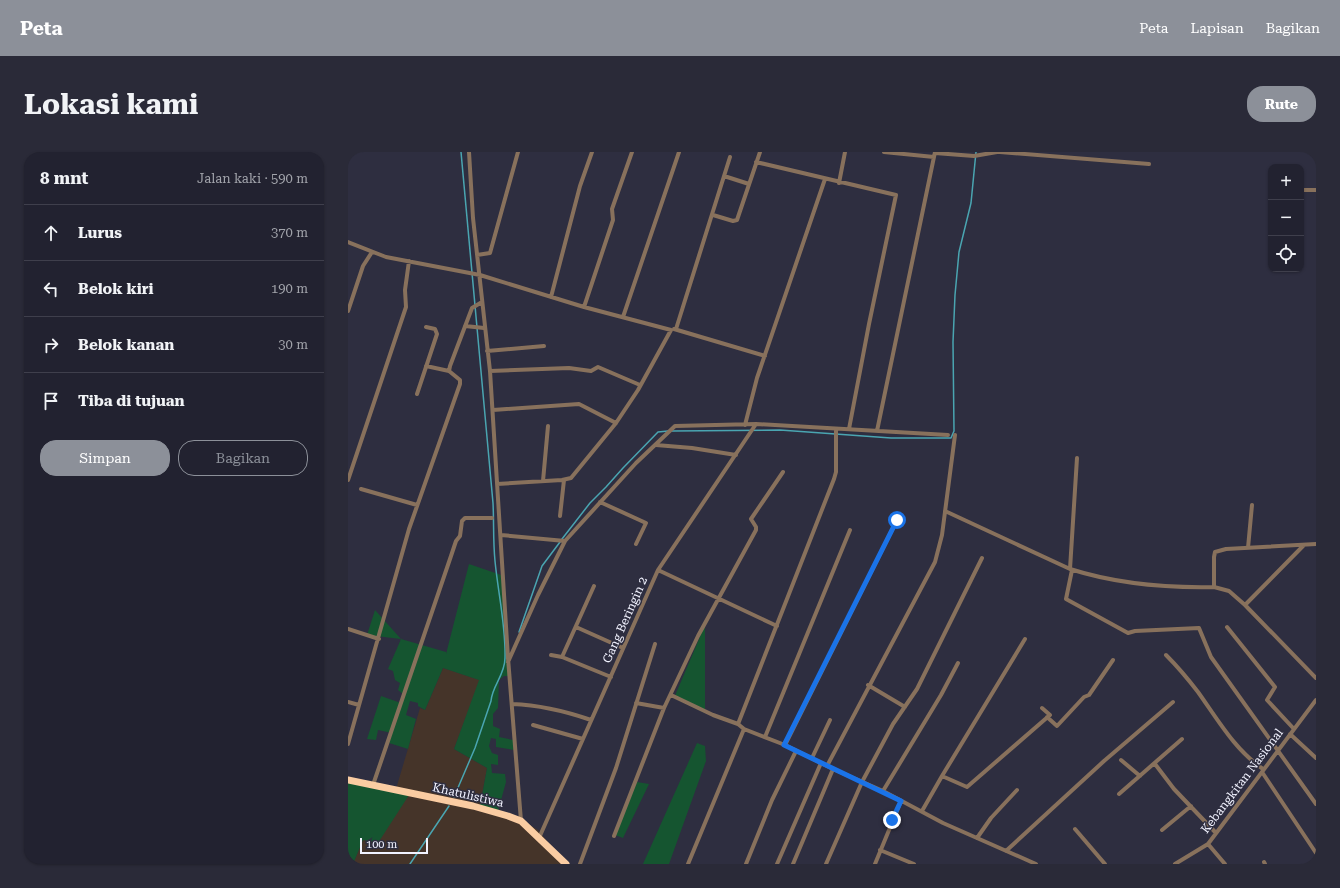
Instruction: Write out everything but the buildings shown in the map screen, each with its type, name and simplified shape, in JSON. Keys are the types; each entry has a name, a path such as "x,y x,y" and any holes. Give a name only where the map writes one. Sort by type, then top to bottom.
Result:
{"highway":[{"name":"Khatulistiwa","path":"348,780 494,812 521,821 566,864"}],"street":[{"path":"469,152 477,255 490,371 507,649 521,821"},
{"path":"477,255 490,253 518,152"},
{"path":"551,297 580,186 592,152"},
{"path":"584,307 613,220 612,209 632,152"},
{"path":"623,317 679,152"},
{"path":"713,215 733,221 737,220 760,152"},
{"path":"839,183 844,152"},
{"path":"884,152 976,156 998,152 1149,164"},
{"path":"877,431 935,154"},
{"path":"497,484 564,480 571,478 616,423 674,330 713,215 730,157"},
{"path":"756,162 839,183 896,195 868,324 849,429"},
{"path":"724,176 750,184"},
{"path":"745,425 765,356 825,179"},
{"path":"1304,190 1316,190"},
{"path":"348,242 372,252 480,275 584,307 674,330 765,356"},
{"path":"348,311 363,266 372,252"},
{"path":"348,480 406,306 405,290 409,261"},
{"path":"449,371 465,326 474,307 482,302"},
{"path":"465,326 484,328"},
{"path":"416,394 437,333 435,329 426,327"},
{"path":"487,351 544,346"},
{"path":"348,744 409,529 460,384 460,380 449,371 426,366"},
{"path":"490,371 568,368 591,370 598,367 640,385"},
{"path":"493,410 579,404 616,423"},
{"path":"508,660 564,541 636,463 667,435 673,426 745,425 948,435"},
{"path":"543,481 548,426"},
{"name":"Gang Beringin 2","path":"540,838 658,570 755,426"},
{"path":"738,724 834,479 836,472 836,430"},
{"path":"827,766 868,685 932,569 942,535 955,435"},
{"path":"656,445 692,448 736,455"},
{"path":"1076,458 1071,569 1066,599 1128,633 1135,631 1199,628 1211,657 1316,804"},
{"path":"614,836 664,708 718,599 756,530 756,527 751,520 783,472"},
{"path":"560,516 564,480"},
{"path":"361,489 417,505"},
{"path":"600,502 646,523 636,544"},
{"path":"1248,548 1252,505"},
{"path":"945,511 1071,569 1113,581 1136,584 1214,587 1229,591 1245,605 1316,678"},
{"path":"373,786 450,556 456,541 460,536 462,521 465,518 492,518"},
{"path":"784,745 897,520"},
{"path":"765,737 850,530"},
{"path":"501,535 564,541"},
{"path":"1214,587 1215,552 1226,549 1316,544"},
{"path":"1245,605 1304,545"},
{"path":"826,864 862,782 917,689 982,558"},
{"path":"658,570 777,626"},
{"path":"562,657 594,586"},
{"path":"576,627 623,648"},
{"path":"1227,627 1276,687 1267,700 1294,729"},
{"path":"348,629 379,639"},
{"path":"922,812 942,776 1025,639"},
{"path":"580,864 616,768 655,644"},
{"path":"551,655 562,657 611,677"},
{"path":"1166,655 1198,692 1236,746 1263,770 1316,853"},
{"path":"1046,717 1057,726 1084,697 1089,695 1113,660"},
{"path":"883,791 941,695 958,663"},
{"path":"868,685 905,707"},
{"path":"671,694 713,715 738,724 744,729 784,745 883,791 922,812 1036,864"},
{"name":"Kebangkitan Nasional","path":"1175,864 1208,844 1316,700"},
{"path":"348,702 360,704"},
{"path":"1006,851 1104,761 1173,702"},
{"path":"636,703 664,708"},
{"path":"512,704 527,704 559,710 591,720"},
{"path":"942,776 967,787 1050,715 1042,708"},
{"path":"812,758 830,720"},
{"path":"533,725 583,739"},
{"path":"688,864 744,729"},
{"path":"1290,734 1316,758"},
{"path":"1119,794 1182,739"},
{"path":"746,864 772,800 796,751"},
{"path":"1121,760 1140,776"},
{"path":"777,864 821,763"},
{"path":"1155,764 1174,789 1216,833"},
{"path":"792,864 833,769"},
{"path":"977,838 991,818 1017,790"},
{"path":"874,864 901,801"},
{"path":"1162,830 1191,806"},
{"path":"1075,829 1084,844 1105,864"},
{"path":"1208,844 1225,864"},
{"path":"880,850 914,864"}],"shaded area":[{"path":"443,668 480,680 454,749 487,768 480,806 515,816 538,830 566,864 353,864 363,840 396,789 420,708 425,710"}],"green space":[{"path":"469,564 504,576 509,676 504,676 499,680 498,708 493,714 493,726 500,729 499,737 513,740 514,750 496,747 496,739 491,738 489,746 492,753 498,755 498,765 491,764 492,773 505,774 506,782 498,811 480,806 487,768 454,749 479,680 443,668 425,710 418,706 418,703 410,701 406,715 416,719 408,749 389,743 392,733 378,730 376,740 367,739 381,696 401,703 405,696 398,690 400,683 395,680 393,671 388,669 401,639 446,652 446,654"},
{"path":"375,610 401,639 367,635"},
{"path":"705,625 705,713 674,698"},
{"path":"697,743 705,746 706,761 669,864 643,864"},
{"path":"348,780 411,792 378,843 363,840 353,864 348,864"},
{"path":"637,782 649,784 623,838 615,835"}],"waterway":[{"path":"454,797 475,748 494,690 503,670 505,658 503,622 495,561 493,503 461,152"},
{"path":"672,431 780,430 891,438 951,438 954,431 953,342 955,295 959,252 971,203 976,152"},
{"path":"562,539 590,503 658,432 668,431"},
{"path":"519,632 542,566 560,542"},
{"path":"410,864 449,806"}],"route":[{"path":"892,820 901,801 883,791 860,782 784,745 897,520"}]}
